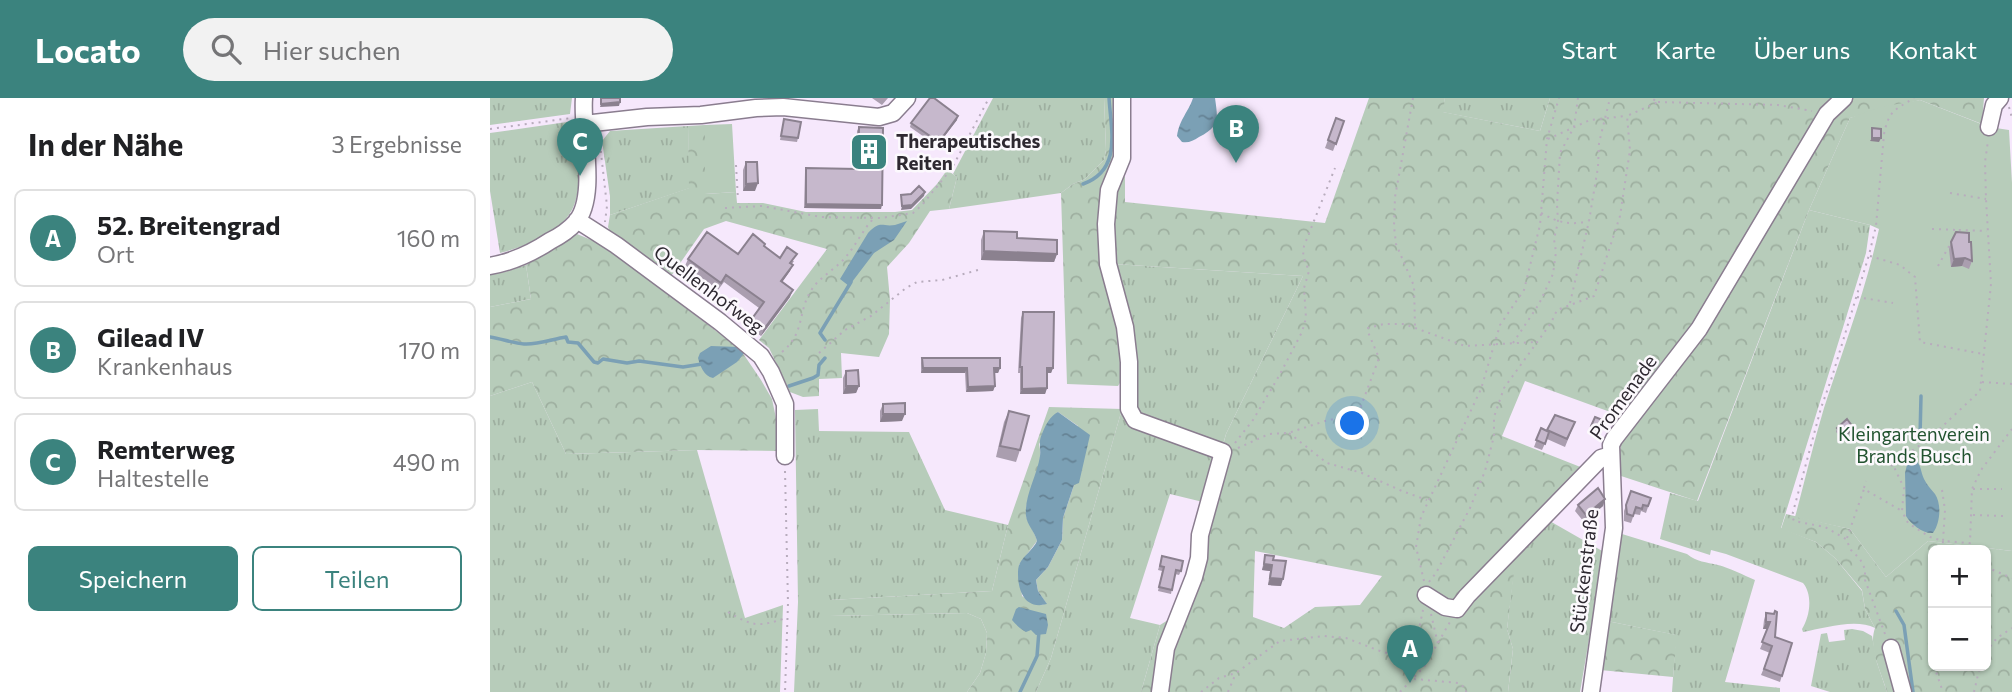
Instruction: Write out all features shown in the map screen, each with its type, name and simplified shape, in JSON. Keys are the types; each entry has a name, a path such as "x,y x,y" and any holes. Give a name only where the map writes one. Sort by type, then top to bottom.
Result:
{"street":[{"path":"490,266 514,260 542,247 578,220 585,204 590,123 584,98"},
{"path":"590,123 783,107 879,117 893,113 907,98"},
{"path":"1122,98 1122,158 1109,190 1106,224 1108,264 1125,327 1129,362 1129,409 1135,420 1223,452 1200,535 1199,558 1194,577 1166,648 1160,692"},
{"name":"Promenade","path":"1457,609 1601,458 1611,455 1614,439 1699,329 1827,114 1844,98"},
{"path":"1989,127 1994,105 2000,98"},
{"name":"Quellenhofweg","path":"578,220 720,321 761,356 785,404 785,456"},
{"name":"Stückenstraße","path":"1591,692 1615,528 1611,455"},
{"path":"1426,590 1445,607 1457,609"},
{"path":"1891,648 1903,692"}],"path":[{"path":"724,208 762,206 821,217 874,218 913,213 953,168 989,98"},
{"path":"1413,98 1395,197 1394,226 1396,244 1414,286 1415,328"},
{"path":"1438,644 1416,547 1421,517 1481,389 1500,325 1524,290 1541,213 1547,139 1559,98"},
{"path":"1513,343 1539,304 1553,274 1560,153 1574,127 1578,98"},
{"path":"1570,305 1589,221 1599,143 1610,98"},
{"path":"1651,98 1658,102"},
{"path":"1846,538 1825,527 1794,521 1792,516 1821,408 1869,255 1876,226 1884,134 1888,119 1893,111 1914,98"},
{"path":"1547,139 1590,120 1627,116 1658,102 1778,105 1827,114"},
{"path":"1407,659 1419,629 1426,590 1475,496 1485,471 1494,436 1494,417 1504,388 1551,323 1557,310 1594,296 1620,216 1630,150 1627,116"},
{"path":"490,129 572,117 590,123 600,142 607,206 605,226 600,235"},
{"path":"1894,467 1930,438 1980,391 1991,284 1985,162 1989,127"},
{"path":"736,165 738,200"},
{"path":"1223,452 1235,443 1253,420 1302,332 1306,318 1304,288 1309,271 1303,256 1304,246 1335,168"},
{"path":"1950,193 1986,200"},
{"path":"1541,213 1558,222 1574,225 1589,221"},
{"path":"782,352 792,344 812,289 842,262 874,218"},
{"path":"1932,229 1988,231"},
{"path":"1938,266 1958,230"},
{"path":"1869,255 1900,265 1915,277 1920,342 1984,354"},
{"path":"819,353 845,330 871,316 917,282 942,280 978,270"},
{"path":"1857,297 1893,303"},
{"path":"1223,452 1269,434 1288,433 1358,414 1379,358 1368,328 1384,324 1404,324 1465,346 1535,342"},
{"path":"1981,382 2012,384"},
{"path":"1872,456 1894,467 1904,488 1902,511 1908,523 1943,542 1970,543 1972,489 1980,470 2012,429"},
{"path":"1288,433 1327,463 1363,473 1429,500"},
{"path":"785,456 785,692"},
{"path":"1867,481 1846,538 1851,551 1860,559 1865,569 1865,579 1891,648"},
{"path":"1864,489 1902,511"},
{"path":"1972,489 2002,489"},
{"path":"1942,490 1945,510 1943,545"},
{"path":"1970,515 2003,516"},
{"path":"1991,569 2012,578"},
{"path":"1400,692 1423,667 1457,609"},
{"path":"728,612 743,621 762,625 787,617"},
{"path":"1991,646 2012,628"},
{"path":"1201,692 1219,678 1236,673 1280,640 1324,636 1346,638 1423,667"},
{"path":"1936,671 1942,692"},
{"path":"1974,692 1979,671"},
{"path":"1228,692 1236,673"},
{"path":"1413,679 1459,682 1466,692"},
{"path":"1408,685 1411,692"}],"green space":[{"path":"490,98 572,98 570,114 490,125"},
{"path":"993,98 1104,98 1104,160 1085,179 1061,193 949,209 957,177 953,174"},
{"path":"1104,98 1118,98 1121,149 1107,183 1114,302 1125,375 1118,386 1067,384 1061,193 1085,179 1104,160"},
{"path":"1369,98 1445,98 1443,112 1540,131 1550,98 1984,98 1982,124 1920,100 1850,118 1809,210 1697,501 1618,475 1624,417 1525,381 1502,436 1583,468 1518,541 1507,629 1513,649 1508,692 1141,692 1160,625 1168,620 1186,586 1226,434 1303,276 1114,264 1112,200 1117,184 1125,176 1125,202 1325,223","holes":["1255,551 1382,576 1360,605 1315,607 1284,628 1253,617"]},
{"path":"1445,98 1550,98 1540,131 1442,112"},
{"name":"Kleingartenverein Brands Busch","path":"1920,100 1989,127 2009,130 2012,183 2012,551 1991,548 1991,545 1928,541 1886,577 1850,529 1795,517 1820,422 1861,297 1879,229 1809,210 1850,118 1880,107"},
{"path":"567,122 577,129 579,155 578,191 572,210 565,220 546,235 500,253 490,191 490,133"},
{"path":"732,124 736,192 705,194 705,125"},
{"path":"705,125 705,194 736,192 737,203 763,203 806,212 912,210 947,170 957,177 949,209 930,211 909,243 887,267 889,334 879,357 841,353 842,378 819,379 819,396 803,397 790,392 769,348 759,340 827,249 726,221 704,229 669,279 610,232 610,215 689,188 688,126"},
{"path":"688,126 690,188 610,215 602,141 610,131"},
{"path":"1809,210 1870,225 1866,253 1781,528 1816,542 1835,558 1862,591 1865,609 1875,628 1849,624 1803,632 1809,606 1808,593 1803,583 1726,554 1711,550 1710,555 1660,539 1670,493 1698,501"},
{"path":"577,234 601,244 740,349 772,399 777,423 778,451 697,450 566,454 532,382 490,396 490,307 531,299 526,265"},
{"path":"1114,264 1303,276 1226,434 1222,448 1137,418"},
{"path":"526,265 531,299 490,307 490,274"},
{"path":"532,382 566,454 697,450 745,618 783,605 780,692 490,692 490,396"},
{"path":"1049,407 1122,409 1051,658 1036,692 967,692 980,673 986,653 987,633 981,619 967,613 830,616 830,600 992,591 1008,525","holes":["1058,412 1078,426 1074,485 1063,518 1062,540 1048,567 1036,580 1038,591 1046,603 1042,605 1022,596 1019,565 1037,541 1027,519 1027,502 1040,461 1039,444"]},
{"path":"818,409 819,431 909,432 945,510 1008,525 992,591 830,600 830,616 967,613 981,619 987,633 986,653 980,673 967,692 794,692 798,602 795,410"},
{"path":"1122,409 1220,457 1207,503 1170,494 1130,618 1160,625 1141,692 1036,692 1051,658"},
{"path":"1786,514 1850,529 1886,577 1928,541 1962,545 1928,545 1928,671 1991,671 1991,548 2012,551 2012,692 1887,692 1874,652 1875,628 1865,609 1862,590 1835,558 1816,542 1781,529"},
{"path":"1548,520 1604,552 1580,692 1508,692 1513,649 1507,629 1516,550"},
{"path":"1622,534 1723,566 1755,580 1725,682 1780,688 1780,692 1672,692 1676,635 1607,621"},
{"path":"1607,621 1677,635 1673,677 1600,670"},
{"path":"1852,629 1872,636 1877,663 1887,692 1830,692 1811,686 1821,634 1827,633 1829,642 1845,640 1844,630"}],"water":[{"path":"1193,98 1215,98 1216,122 1206,133 1191,141 1182,142 1177,136 1178,130"},
{"path":"907,221 894,240 874,253 849,286 840,279 872,229 879,225 895,225"},
{"path":"711,346 739,347 745,352 737,362 713,378 705,373 698,358 700,353"},
{"path":"1058,412 1090,435 1079,483 1074,485 1063,518 1062,540 1048,567 1036,580 1038,591 1047,604 1039,605 1028,602 1021,593 1018,570 1019,564 1037,541 1027,519 1027,501 1040,456 1041,437 1048,421"},
{"path":"1914,459 1939,503 1939,519 1933,533 1918,528 1906,516 1905,473 1907,465"},
{"path":"1019,607 1046,614 1046,634 1036,635 1031,630 1026,632 1015,624 1012,620"}],"building":[{"path":"601,98 620,98 620,102 601,104"},
{"path":"930,98 934,98 958,116 939,142 911,123"},
{"path":"1336,118 1344,121 1336,144 1328,140"},
{"path":"784,119 801,122 798,138 781,136"},
{"name":"Therapeutisches Reiten","path":"859,127 883,128 882,205 806,204 806,168 858,169"},
{"path":"1872,128 1881,129 1881,138 1872,138"},
{"path":"746,162 757,162 758,183 746,184"},
{"path":"919,186 925,192 912,205 902,206 901,195 911,194"},
{"path":"984,231 1017,232 1017,238 1057,240 1057,254 984,251"},
{"path":"707,232 738,254 753,234 780,258 787,247 797,254 790,263 793,265 781,281 793,290 764,329 751,320 764,302 726,275 721,283 688,259"},
{"path":"1956,232 1969,233 1972,261 1965,258 1954,259 1951,242"},
{"path":"1023,312 1054,312 1053,368 1047,368 1047,388 1022,389 1020,367"},
{"path":"922,358 1000,358 1000,368 994,368 995,386 968,387 967,368 923,368"},
{"path":"858,370 859,386 846,386 846,371"},
{"path":"905,403 905,414 883,414 883,404"},
{"path":"1009,411 1029,416 1020,450 1000,446"},
{"path":"1555,415 1575,422 1567,439 1547,430"},
{"path":"1595,417 1605,421 1601,430 1591,426"},
{"path":"1847,419 1853,427 1844,435 1837,428"},
{"path":"1541,428 1549,432 1545,444 1536,440"},
{"path":"1598,488 1605,499 1586,515 1578,505"},
{"path":"1631,491 1651,498 1648,506 1643,505 1642,509 1636,507 1633,516 1627,514 1626,505"},
{"path":"1265,555 1274,556 1273,560 1286,561 1283,579 1270,578 1272,565 1264,564"},
{"path":"1162,556 1183,561 1181,571 1176,570 1172,590 1159,587 1164,567 1160,566"},
{"path":"1775,611 1775,637 1792,643 1782,676 1764,669 1772,646 1762,642 1770,622 1766,622 1766,613 1774,614"}],"waterway":[{"path":"1083,184 1095,178 1109,159 1112,136 1109,98"},
{"path":"825,340 820,333 851,282"},
{"path":"490,337 529,344 566,337 568,342 578,343 594,362 598,363 603,359 683,367 702,364"},
{"path":"789,386 818,375 819,365 825,358"},
{"path":"1920,437 1921,396"},
{"path":"1896,611 1904,625 1913,692"},
{"path":"1020,692 1037,656 1039,631"}],"place":[{"name":"Therapeutisches Reiten","path":"869,152"},
{"name":"Gilead IV","path":"1236,163"},
{"name":"Remterweg","path":"580,176"},
{"name":"52. Breitengrad","path":"1410,683"}]}
